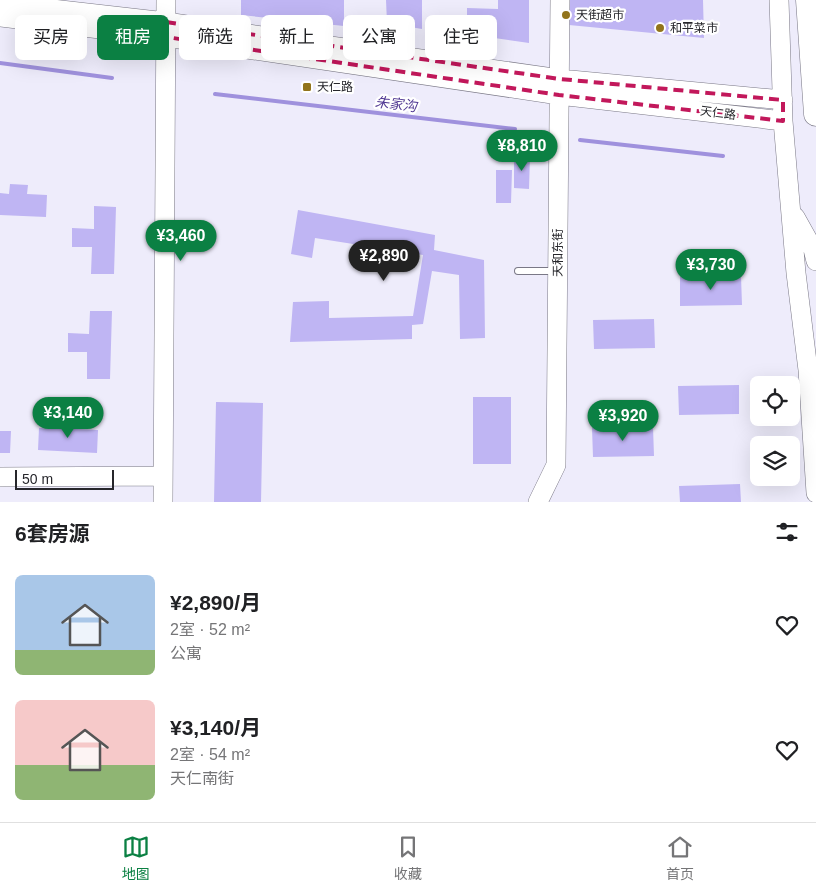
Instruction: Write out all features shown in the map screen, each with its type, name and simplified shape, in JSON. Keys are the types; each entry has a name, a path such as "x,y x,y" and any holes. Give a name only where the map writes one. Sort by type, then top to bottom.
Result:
{"highway":[{"path":"808,0 816,114"}],"street":[{"path":"166,0 166,15"},
{"name":"天和东街","path":"538,502 556,465 560,0"},
{"path":"779,0 783,121 796,273 808,370 816,493"},
{"name":"天仁路","path":"0,3 97,19"},
{"name":"天仁路","path":"0,17 97,25"},
{"name":"天仁路","path":"169,30 783,121"},
{"path":"163,502 166,60"},
{"name":"天仁路","path":"560,87 783,100"},
{"path":"791,209 813,249 816,261"},
{"path":"0,477 162,476"}],"lane":[{"path":"518,271 558,271"}],"highlighted area":[{"path":"166,22 560,79 783,100 783,121 559,95 166,37"}],"building":[{"path":"241,0 344,0 343,26 333,25 333,15 261,15 261,17 241,15"},
{"path":"386,0 422,0 422,29 415,28 415,15 387,15"},
{"path":"498,0 529,0 529,43 497,38 497,15 467,15 467,8 498,9"},
{"path":"569,0 703,0 704,38 569,25"},
{"path":"514,155 530,156 529,189 514,188"},
{"path":"496,170 512,170 511,203 496,203"},
{"path":"10,184 28,185 27,194 47,195 46,217 0,215 0,193 9,194"},
{"path":"94,206 116,207 114,274 91,274 92,247 72,247 72,228 94,229"},
{"path":"298,210 435,235 434,250 484,260 485,338 460,339 459,275 432,271 423,324 412,325 412,339 290,342 293,302 329,301 329,318 413,316 423,255 315,238 312,258 291,254"},
{"path":"741,276 742,305 680,306 680,277"},
{"path":"90,311 112,311 110,379 87,379 87,352 68,352 68,333 89,334"},
{"path":"654,319 655,348 594,349 593,320"},
{"path":"739,385 739,414 679,415 678,386"},
{"path":"473,397 511,397 511,464 473,464"},
{"path":"216,402 263,403 261,502 214,502"},
{"path":"60,420 78,420 77,429 98,430 97,453 38,450 39,428 60,429"},
{"path":"653,427 654,456 593,457 592,428"},
{"path":"0,431 11,431 10,453 0,453"},
{"path":"740,484 741,502 680,502 679,486"}],"waterway":[{"name":"朱家沟","path":"0,63 112,78"},
{"name":"朱家沟","path":"215,94 515,129"},
{"name":"朱家沟","path":"580,140 723,156"}],"place":[{"name":"天街超市","path":"566,15"},
{"name":"和平菜市","path":"660,28"},
{"name":"天仁路","path":"307,87"}]}
